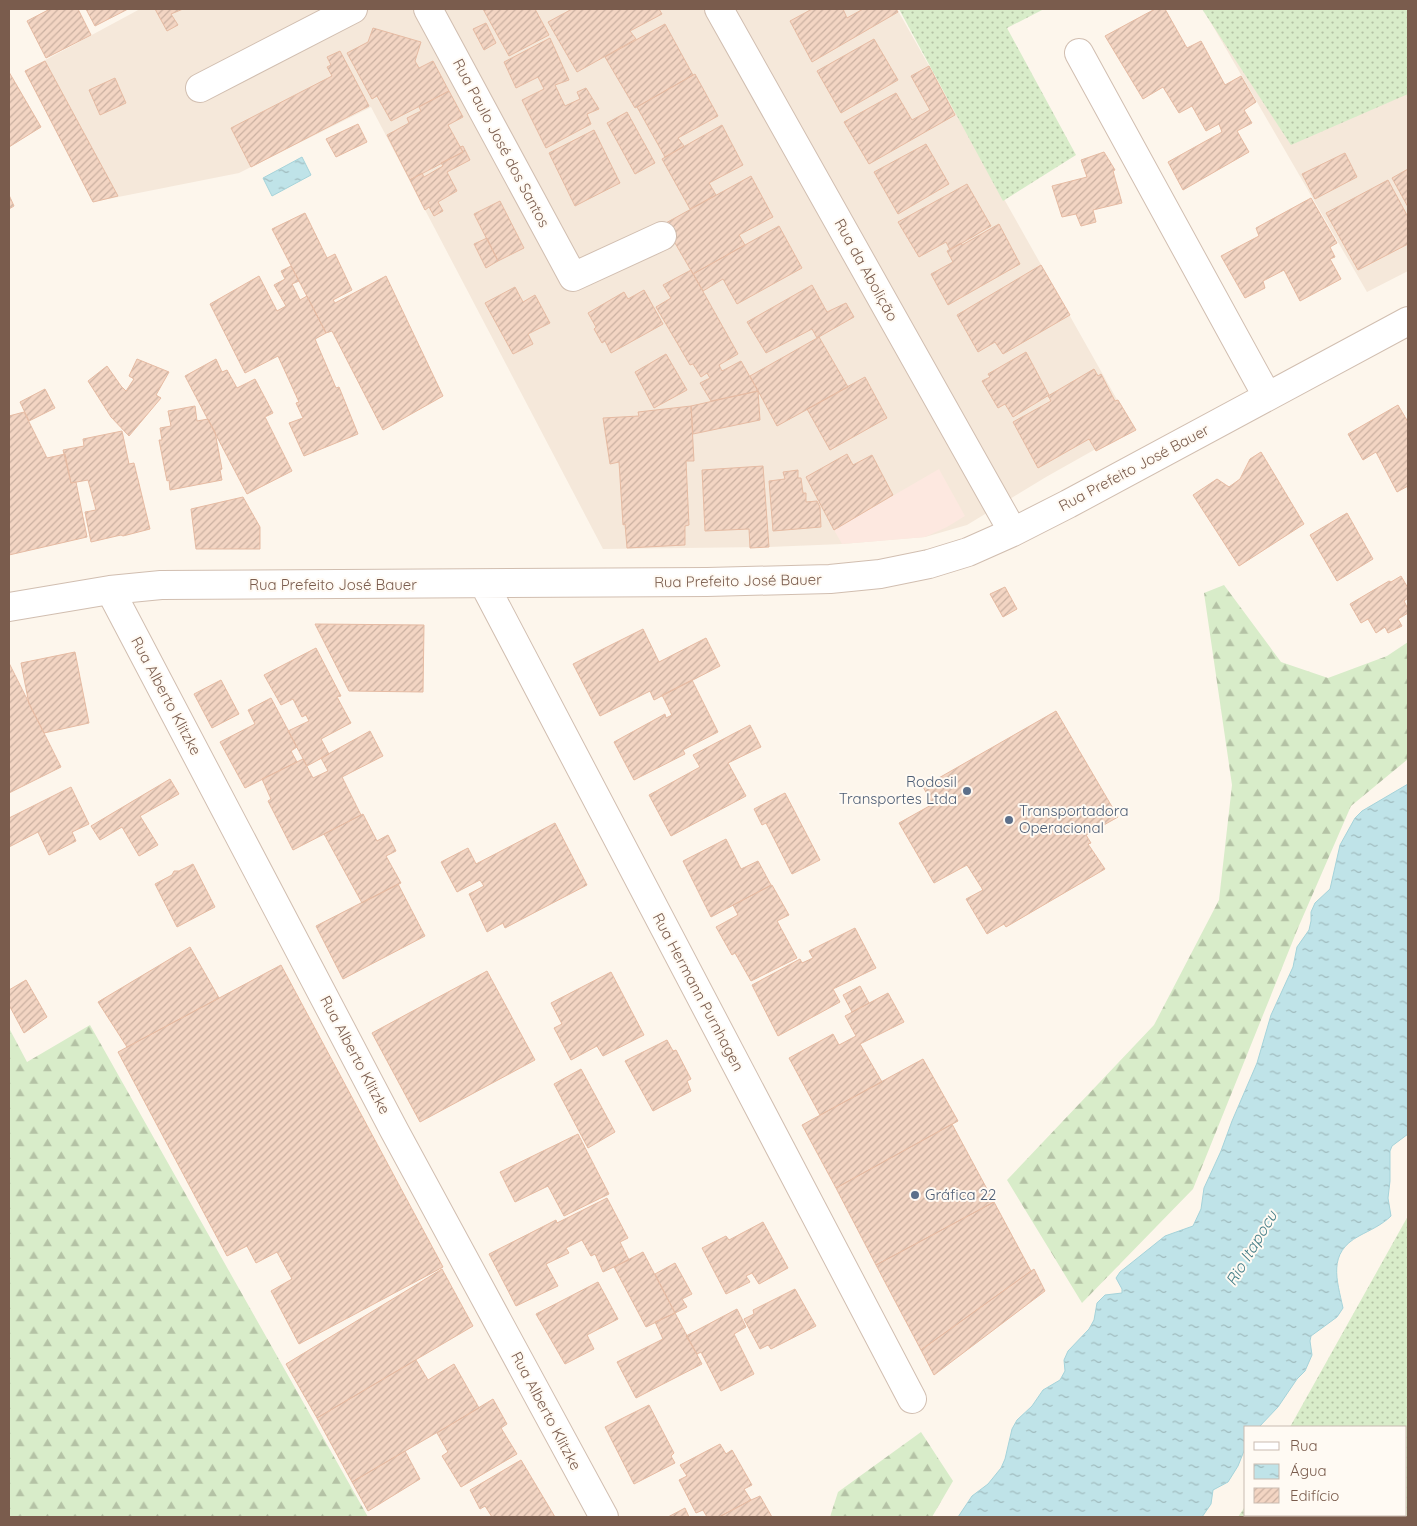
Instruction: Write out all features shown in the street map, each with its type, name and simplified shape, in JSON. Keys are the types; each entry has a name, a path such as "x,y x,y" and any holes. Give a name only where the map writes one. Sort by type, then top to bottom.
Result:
{"street":[{"path":"200,88 353,9"},
{"name":"Rua Paulo José dos Santos","path":"428,9 573,277 662,236"},
{"name":"Rua da Abolição","path":"719,9 1013,532"},
{"path":"1079,53 1267,396"},
{"name":"Rua Prefeito José Bauer","path":"9,607 110,590 161,585 716,582 830,579 880,574 929,564 968,552 1013,532 1408,322"},
{"name":"Rua Hermann Purnhagen","path":"484,584 912,1400"},
{"name":"Rua Alberto Klitzke","path":"110,590 394,1130 604,1517"}],"shaded area":[{"path":"140,9 897,9 1133,428 1046,477 967,525 925,537 842,544 769,547 603,549 371,107 239,173 93,202 25,71"},
{"path":"1203,9 1408,9 1408,271 1367,292"},
{"path":"939,469 965,516 925,537 842,544 834,530"}],"green space":[{"path":"899,9 1044,9 1007,28 1076,155 1003,201"},
{"path":"1202,9 1408,9 1408,94 1291,145"},
{"path":"1224,585 1281,662 1328,678 1387,656 1408,642 1408,759 1351,806 1298,928 1193,1189 1082,1303 1007,1180 1154,1025 1219,900 1232,785 1204,593"},
{"path":"90,1025 368,1517 9,1517 9,1028 27,1062"},
{"path":"1408,1216 1408,1517 1238,1517 1244,1508 1244,1516 1407,1516 1407,1426 1291,1426"},
{"path":"921,1432 953,1481 932,1517 830,1517 838,1492"}],"water":[{"path":"302,157 311,175 272,196 263,178"},
{"name":"Rio Itapocu","path":"1408,784 1408,1134 1392,1146 1390,1151 1388,1198 1391,1216 1380,1225 1349,1243 1342,1250 1338,1259 1338,1287 1343,1308 1337,1317 1311,1336 1312,1355 1305,1371 1297,1379 1278,1407 1260,1426 1244,1426 1244,1451 1238,1466 1228,1482 1213,1490 1211,1504 1202,1517 958,1517 972,1496 988,1484 1001,1468 1012,1429 1017,1420 1032,1406 1043,1390 1060,1380 1065,1371 1064,1360 1068,1351 1089,1329 1094,1320 1097,1303 1105,1295 1122,1293 1116,1278 1120,1272 1165,1236 1193,1226 1201,1209 1204,1188 1257,1063 1271,1015 1293,967 1297,947 1309,930 1311,912 1315,903 1330,889 1340,845 1355,818 1362,811"}],"building":[{"path":"50,9 78,9 91,35 46,58 27,21"},
{"path":"86,9 128,9 95,26"},
{"path":"155,9 183,9 171,14 178,25 167,31"},
{"path":"483,9 535,9 549,35 509,56"},
{"path":"572,9 659,9 662,14 630,31 636,39 577,72 548,22"},
{"path":"812,9 843,9 847,18 863,9 896,9 898,12 812,62 790,21"},
{"path":"1155,9 1165,9 1187,48 1201,41 1225,85 1241,76 1256,102 1244,110 1252,123 1237,131 1249,152 1183,190 1168,162 1222,132 1219,124 1206,131 1192,106 1179,113 1163,87 1143,99 1105,36"},
{"path":"486,23 496,43 484,50 473,29"},
{"path":"665,24 693,75 635,108 605,57"},
{"path":"373,28 421,42 415,61 419,68 433,61 449,91 391,121 377,96 372,99 347,53 368,42"},
{"path":"550,38 569,80 555,85 565,106 580,99 577,92 586,88 599,109 587,114 591,124 546,148 522,100 544,89 538,77 516,88 504,62"},
{"path":"874,39 898,80 841,113 817,71"},
{"path":"340,51 369,106 251,167 231,128 332,76 327,67 331,65 327,57"},
{"path":"45,61 118,196 93,202 25,71"},
{"path":"929,66 955,115 869,164 844,122 896,93 912,120 930,110 911,76"},
{"path":"9,72 41,127 9,147"},
{"path":"695,74 718,116 678,138 684,146 665,157 637,107"},
{"path":"115,78 126,103 100,115 89,90"},
{"path":"449,91 463,117 448,125 463,152 410,180 387,135 409,123 407,118 421,111 419,107"},
{"path":"627,112 655,163 635,174 607,123"},
{"path":"358,124 367,142 336,157 326,139"},
{"path":"722,125 743,165 709,183 716,195 690,209 662,159"},
{"path":"594,130 620,183 575,206 549,153"},
{"path":"926,144 949,184 898,214 874,172"},
{"path":"463,146 470,160 447,172 457,191 438,202 443,211 434,216 429,207 425,210 410,180 422,173 424,177 443,166 441,163 463,152 460,147"},
{"path":"1104,152 1115,170 1113,171 1122,203 1093,210 1096,222 1081,226 1076,214 1062,217 1052,186 1087,177 1081,160"},
{"path":"1345,153 1357,177 1315,199 1302,174"},
{"path":"1408,169 1408,207 1392,178"},
{"path":"751,176 773,217 739,235 745,245 693,274 664,224"},
{"path":"1388,180 1408,217 1408,244 1358,270 1326,213"},
{"path":"967,184 991,226 950,250 946,242 919,257 898,222"},
{"path":"9,195 14,206 9,209"},
{"path":"1311,198 1337,243 1330,247 1335,257 1330,259 1341,279 1300,301 1284,270 1263,281 1265,288 1245,298 1221,256 1259,236 1256,228"},
{"path":"500,201 524,248 498,261 474,214"},
{"path":"305,213 327,258 335,254 352,290 333,300 335,303 386,276 443,396 383,430 332,331 326,333 272,229"},
{"path":"999,224 1020,264 948,305 931,274 953,262 947,251 961,243 962,245"},
{"path":"779,226 802,268 737,304 723,279 703,291 693,274"},
{"path":"487,238 498,261 486,268 474,244"},
{"path":"1041,265 1070,315 1003,354 995,342 978,352 957,315"},
{"path":"291,266 299,281 292,284 300,300 307,296 326,333 315,339 336,388 339,387 358,434 304,456 289,423 303,418 296,403 299,402 278,356 245,373 210,304 259,276 277,311 286,306 274,285 285,279 281,271"},
{"path":"691,270 738,354 719,365 722,371 741,361 758,391 711,401 700,383 710,378 707,373 701,377 693,364 690,365 656,307 671,298 663,285"},
{"path":"812,285 827,312 846,303 854,317 817,338 812,329 766,353 747,322"},
{"path":"515,287 523,302 535,295 550,323 528,334 533,344 513,354 485,303"},
{"path":"644,290 663,324 611,353 605,341 602,343 588,313 624,292 628,299"},
{"path":"819,337 848,387 777,426 750,376"},
{"path":"1026,352 1049,395 1013,417 1005,404 998,408 982,381 990,377 988,374"},
{"path":"666,354 687,390 654,408 635,372"},
{"path":"137,359 169,372 156,395 161,398 129,436 111,417 88,381 107,366 126,391 134,379 129,376"},
{"path":"216,359 222,372 227,370 237,388 255,379 273,413 265,417 292,471 247,494 185,376"},
{"path":"1094,369 1098,376 1101,374 1115,401 1118,400 1136,430 1096,451 1089,439 1038,468 1013,422 1051,401 1048,396"},
{"path":"865,377 887,418 830,450 807,409"},
{"path":"45,389 55,408 29,421 20,402"},
{"path":"758,391 760,420 693,434 691,406"},
{"path":"1398,405 1408,422 1408,486 1397,492 1376,452 1363,460 1348,434"},
{"path":"195,406 197,421 208,419 215,432 222,469 220,470 222,480 170,490 159,440 162,440 160,428 171,426 168,411"},
{"path":"691,406 694,461 686,461 689,525 685,526 685,545 627,548 625,524 623,525 619,462 610,464 603,418 639,416 638,412"},
{"path":"24,412 47,458 65,454 71,483 76,482 87,537 9,555 9,416"},
{"path":"122,431 129,464 134,463 150,529 91,542 85,512 96,510 88,480 71,483 63,450 84,446 83,439"},
{"path":"1261,452 1304,524 1239,566 1193,495 1217,479 1229,487 1240,479 1250,459"},
{"path":"847,454 853,465 872,455 893,495 834,530 806,477"},
{"path":"763,466 769,547 750,548 749,529 705,531 702,470"},
{"path":"798,470 798,478 801,478 803,493 806,493 806,502 817,501 820,507 821,527 773,531 769,481 785,479 783,472"},
{"path":"243,497 260,527 260,549 196,549 191,509"},
{"path":"1347,513 1373,559 1337,581 1310,535"},
{"path":"1401,576 1408,588 1408,598 1404,601 1408,613 1398,619 1402,626 1388,633 1385,627 1376,633 1368,619 1361,623 1350,604"},
{"path":"1005,587 1017,609 1003,617 990,594"},
{"path":"315,624 424,625 423,692 349,691"},
{"path":"643,629 659,662 706,638 720,666 654,700 650,691 600,716 573,664"},
{"path":"316,648 341,696 337,697 351,723 321,739 329,754 307,766 288,731 309,721 306,715 302,717 293,699 281,705 264,675"},
{"path":"75,652 89,723 44,733 29,704 21,663"},
{"path":"9,663 61,767 9,793"},
{"path":"221,680 239,714 212,728 194,694"},
{"path":"692,680 718,732 683,750 685,754 634,780 614,742 665,714 666,718 672,715 662,695"},
{"path":"271,698 297,747 291,751 297,762 245,788 220,742 255,724 248,710"},
{"name":"Transportadora Operacional","path":"1056,711 1118,817 1086,835 1091,843 1088,844 1105,869 1006,927 1004,924 987,934 966,899 983,890 967,865 934,883 899,823 933,804 923,787"},
{"path":"750,725 761,747 728,763 746,796 671,836 649,795 700,767 693,755"},
{"path":"370,731 383,756 342,777 361,815 293,850 268,801 271,799 262,779 303,759 313,778 328,771 321,758"},
{"path":"170,779 179,794 140,816 158,845 139,856 122,827 100,840 91,826"},
{"path":"71,787 89,824 72,832 76,841 49,855 38,832 9,847 9,818"},
{"path":"785,793 820,860 792,874 766,823 762,825 754,809"},
{"path":"363,814 377,841 388,835 396,851 386,856 401,883 362,903 324,834"},
{"path":"555,823 587,885 505,928 503,923 487,932 469,894 484,886 480,880 457,892 441,862 468,848 476,864"},
{"path":"726,839 741,869 758,861 771,885 711,917 683,861"},
{"path":"193,864 215,907 177,927 155,884 172,875 174,871 179,871"},
{"path":"398,884 425,936 343,979 316,926"},
{"path":"772,885 789,915 777,921 797,958 751,981 735,953 732,955 716,927 738,915 733,905"},
{"path":"855,928 876,968 833,989 840,1002 778,1036 752,985 800,959 802,963 813,958 809,951"},
{"path":"190,947 219,998 127,1047 98,1002"},
{"path":"281,965 443,1267 299,1344 271,1291 292,1279 277,1252 256,1263 247,1246 227,1256 118,1052"},
{"path":"487,971 535,1060 420,1122 372,1033"},
{"path":"611,972 644,1035 603,1056 597,1046 571,1060 554,1028 562,1024 551,1003"},
{"path":"26,980 47,1017 24,1033 9,1005 9,990"},
{"path":"860,986 869,1003 852,1012 843,995"},
{"path":"888,993 904,1022 860,1044 882,1082 820,1115 789,1058 833,1034 839,1045 856,1036 845,1016"},
{"path":"667,1040 673,1051 676,1050 691,1079 687,1081 691,1091 653,1111 625,1061"},
{"path":"923,1059 958,1121 836,1188 802,1125"},
{"path":"581,1069 615,1132 588,1148 554,1084"},
{"name":"Gráfica 22","path":"952,1124 994,1202 876,1265 836,1188"},
{"path":"578,1134 609,1194 564,1216 548,1186 515,1202 500,1172"},
{"path":"607,1198 628,1238 620,1242 629,1260 603,1272 595,1254 591,1256 582,1240 566,1248 569,1253 546,1264 558,1286 516,1306 489,1254 556,1220 557,1223"},
{"path":"994,1202 1031,1271 921,1350 876,1265"},
{"path":"763,1222 788,1268 759,1284 752,1273 746,1276 750,1282 726,1294 702,1248 726,1236 729,1240"},
{"path":"643,1252 675,1313 646,1327 614,1267"},
{"path":"675,1263 692,1294 682,1299 687,1307 675,1313 655,1274"},
{"path":"442,1269 473,1326 317,1418 286,1364"},
{"path":"1034,1269 1045,1291 934,1375 921,1350"},
{"path":"598,1282 618,1319 587,1335 594,1349 565,1364 536,1314"},
{"path":"795,1289 816,1326 771,1349 768,1345 760,1349 744,1319 754,1314 753,1310"},
{"path":"737,1309 746,1327 734,1334 754,1374 721,1391 701,1352 697,1354 686,1336"},
{"path":"675,1313 702,1364 636,1398 617,1362 663,1339 655,1322"},
{"path":"416,1360 428,1380 454,1364 479,1408 352,1482 317,1418"},
{"path":"493,1399 507,1424 501,1428 517,1454 461,1487 442,1456 448,1452 437,1433"},
{"path":"649,1405 674,1453 671,1456 675,1463 634,1484 605,1427"},
{"path":"720,1444 726,1454 732,1450 752,1485 744,1489 751,1500 719,1517 707,1517 703,1510 696,1513 679,1480 687,1476 680,1465"},
{"path":"405,1451 420,1479 368,1511 352,1482"},
{"path":"521,1460 555,1517 492,1517 485,1506 480,1509 470,1490"},
{"path":"760,1496 772,1517 719,1517 751,1500"},
{"path":"685,1508 689,1517 668,1517"}],"place":[{"name":"Rodosil Transportes Ltda","path":"967,791"},
{"name":"Transportadora Operacional","path":"1009,820"},
{"name":"Gráfica 22","path":"915,1195"}]}
